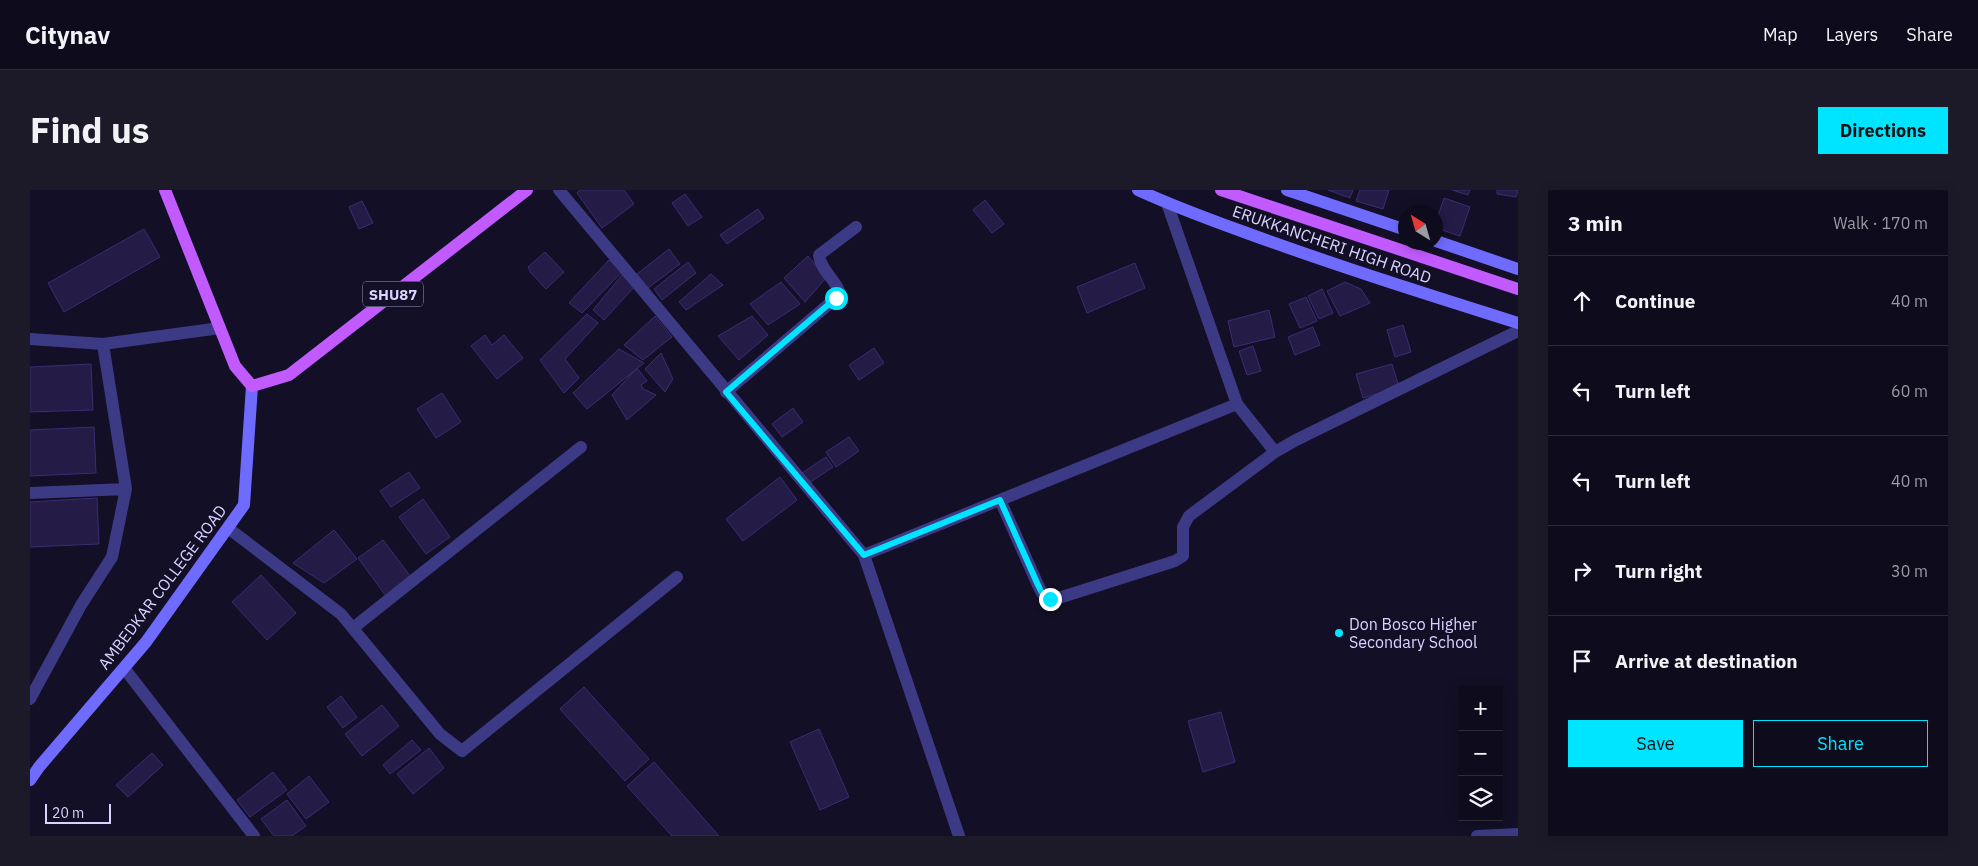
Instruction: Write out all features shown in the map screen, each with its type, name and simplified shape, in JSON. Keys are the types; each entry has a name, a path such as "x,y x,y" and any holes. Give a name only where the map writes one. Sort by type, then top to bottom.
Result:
{"main road":[{"path":"165,190 235,366 252,386"},
{"name":"SHU87","path":"252,386 289,375 527,190"},
{"path":"1221,190 1518,289"}],"street":[{"path":"559,190 864,555 959,836"},
{"name":"ERUKKANCHERI HIGH ROAD","path":"1138,190 1167,203 1383,281 1518,323"},
{"path":"1287,190 1398,227"},
{"path":"1167,203 1238,404 1275,452"},
{"path":"726,392 836,298 839,291 836,282 820,262 819,255 856,227"},
{"path":"1443,242 1518,269"},
{"path":"30,339 103,344 220,328"},
{"path":"1000,500 1042,593 1050,599 1062,597 1175,561 1183,556 1184,526 1189,516 1275,452 1518,331"},
{"path":"30,698 81,605 112,557 126,489 103,344"},
{"name":"AMBEDKAR COLLEGE ROAD","path":"30,780 146,642 244,505 252,386"},
{"path":"864,555 1238,404"},
{"path":"353,628 581,447"},
{"path":"30,493 126,489"},
{"path":"228,528 341,614 440,734 462,751 677,577"},
{"path":"124,668 254,836"},
{"path":"1477,836 1518,834"}],"building":[{"path":"580,190 624,190 634,204 602,228 577,193"},
{"path":"1328,190 1353,190 1350,198"},
{"path":"1360,190 1389,190 1383,209 1356,201"},
{"path":"1452,190 1470,190 1468,195"},
{"path":"1497,190 1518,190 1516,197 1497,194"},
{"path":"685,194 702,217 688,226 672,203"},
{"path":"1444,198 1470,207 1460,236 1443,230 1442,205"},
{"path":"985,200 1004,224 992,233 973,210"},
{"path":"362,201 373,223 359,229 349,207"},
{"path":"758,209 764,218 727,244 720,235"},
{"path":"144,229 160,257 64,312 48,283"},
{"path":"669,249 680,264 648,288 637,274"},
{"path":"545,252 564,272 546,289 528,267"},
{"path":"808,256 826,278 805,302 784,278"},
{"path":"609,260 622,272 582,313 569,303"},
{"path":"688,262 696,273 662,300 654,289"},
{"path":"1135,263 1145,288 1087,313 1077,287"},
{"path":"711,274 723,285 686,310 679,302"},
{"path":"622,275 635,286 604,320 593,310"},
{"path":"781,282 800,304 768,325 750,304"},
{"path":"1345,282 1361,289 1370,303 1340,316 1327,291"},
{"path":"1322,289 1333,313 1319,319 1308,296"},
{"path":"1306,297 1317,321 1300,328 1289,304"},
{"path":"1269,310 1275,337 1234,347 1228,321"},
{"path":"587,314 598,323 565,359 579,378 564,393 540,360"},
{"path":"655,316 672,337 643,360 624,345"},
{"path":"752,316 768,335 739,360 718,336"},
{"path":"1403,325 1411,352 1395,357 1387,330"},
{"path":"1313,327 1320,345 1295,355 1288,337"},
{"path":"485,335 492,345 504,335 523,358 497,379 471,346"},
{"path":"1253,346 1261,371 1247,375 1239,351"},
{"path":"874,348 884,363 859,380 849,365"},
{"path":"619,349 644,363 587,409 573,393"},
{"path":"661,353 673,379 665,392 645,369"},
{"path":"91,364 93,410 30,412 30,367"},
{"path":"1392,364 1399,387 1363,398 1356,374"},
{"path":"637,368 647,381 641,385 643,389 656,395 627,420 612,395"},
{"path":"442,393 461,422 436,438 417,409"},
{"path":"793,408 803,422 782,437 772,424"},
{"path":"94,427 96,473 30,476 30,430"},
{"path":"849,437 859,451 836,467 826,452"},
{"path":"826,457 833,467 809,483 802,473"},
{"path":"409,472 420,488 391,507 380,491"},
{"path":"780,477 797,500 743,541 726,519"},
{"path":"97,498 99,544 30,547 30,502"},
{"path":"423,499 450,537 426,554 399,517"},
{"path":"334,530 357,559 324,583 293,563"},
{"path":"383,540 411,577 386,596 358,558"},
{"path":"261,575 296,613 267,640 232,602"},
{"path":"584,687 649,759 625,781 560,709"},
{"path":"341,696 357,717 343,728 327,707"},
{"path":"382,705 399,726 362,756 345,734"},
{"path":"1221,712 1235,762 1203,772 1188,721"},
{"path":"819,729 849,797 820,810 790,742"},
{"path":"412,740 421,750 390,774 383,765"},
{"path":"429,748 444,768 413,794 397,774"},
{"path":"152,753 163,765 128,797 116,785"},
{"path":"654,762 719,836 672,836 627,786"},
{"path":"273,772 287,790 250,817 237,800"},
{"path":"309,776 329,802 306,819 287,794"},
{"path":"287,800 306,826 292,836 274,836 261,819"}],"place":[{"name":"Don Bosco Higher Secondary School","path":"1339,633"}],"route":[{"path":"836,298 726,392 864,555 1000,500 1042,593 1050,599"}]}
